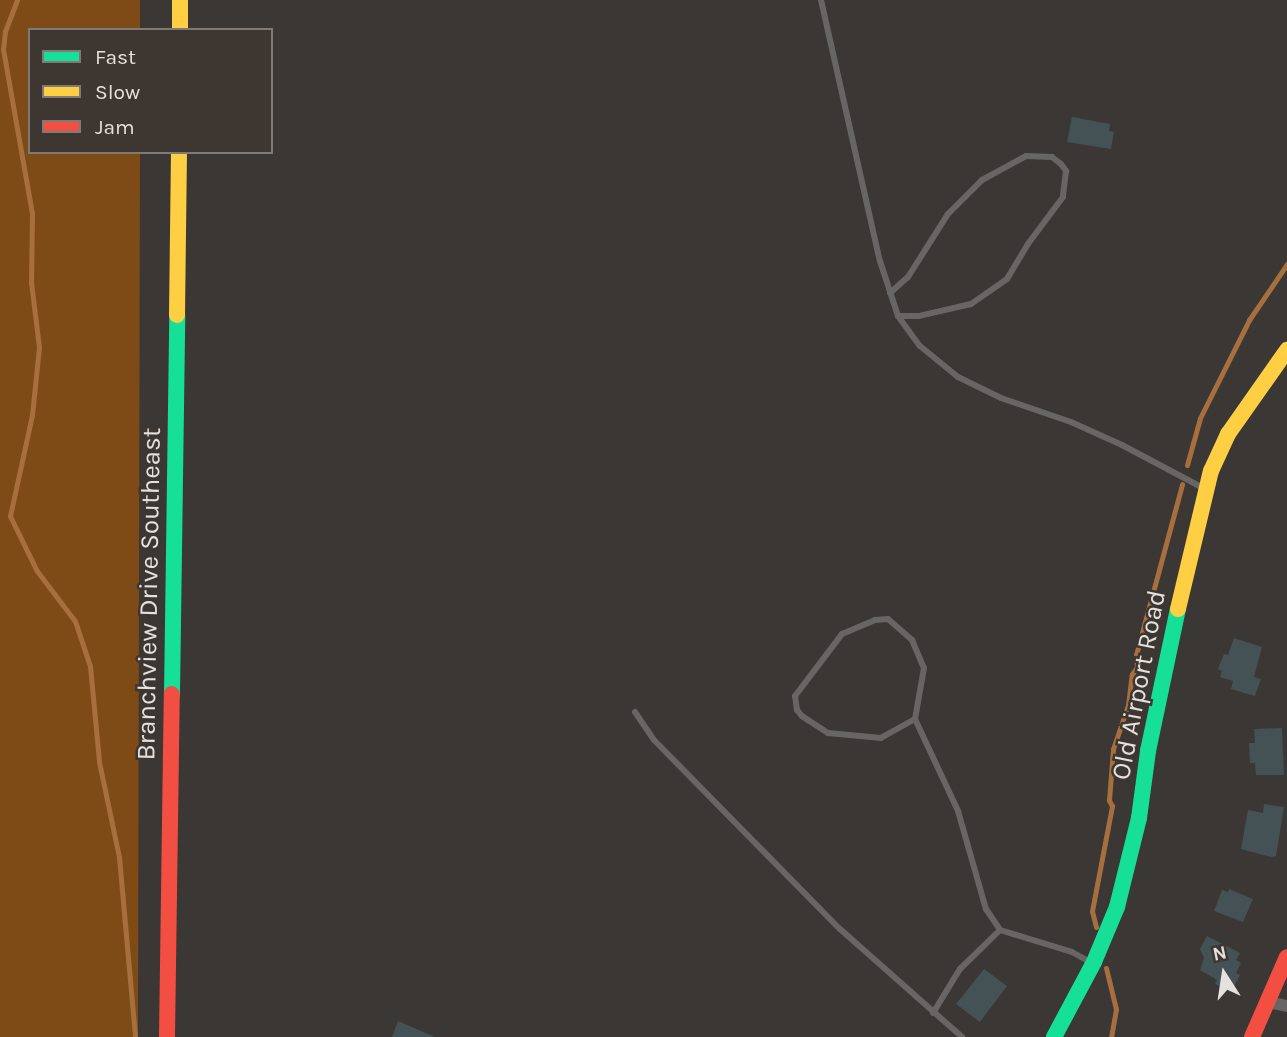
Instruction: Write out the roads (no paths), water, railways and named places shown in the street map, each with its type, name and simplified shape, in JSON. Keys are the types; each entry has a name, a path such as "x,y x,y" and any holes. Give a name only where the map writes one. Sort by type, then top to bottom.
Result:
{"main road":[{"path":"180,0 180,28"},
{"name":"Branchview Drive Southeast","path":"167,1037 179,154"},
{"name":"Old Airport Road","path":"1054,1037 1093,964 1117,907 1139,818 1148,751 1205,489 1228,435 1287,350"},
{"path":"1252,1037 1287,957"}],"street":[{"path":"1268,1002 1287,1006"}],"lane":[{"path":"821,0 890,293 898,316 920,346 958,377 1001,398 1072,422 1205,489"},
{"path":"890,293 908,277 948,214 982,180 1026,156 1052,157 1061,164 1066,171 1063,197 1028,244 1007,279 971,304 919,316 898,316"},
{"path":"915,719 881,738 828,733 802,716 797,710 795,696 842,634 875,620 888,619 912,640 923,660 923,678 915,719 958,811 986,909 1000,930 1072,952 1093,964"},
{"path":"635,712 654,740 840,929 962,1037"},
{"path":"933,1013 960,969 1000,930"}],"waterway":[{"path":"17,0 5,31 3,49 32,213 31,282 39,347 32,415 10,516 37,571 75,621 90,666 99,762 119,857 135,1037"},
{"path":"1187,465 1200,418 1249,320 1287,264"},
{"path":"1096,927 1092,911 1112,806 1109,800 1113,749 1128,705 1132,674 1137,667 1136,655 1182,484"},
{"path":"1106,968 1116,1009 1111,1037"}]}
